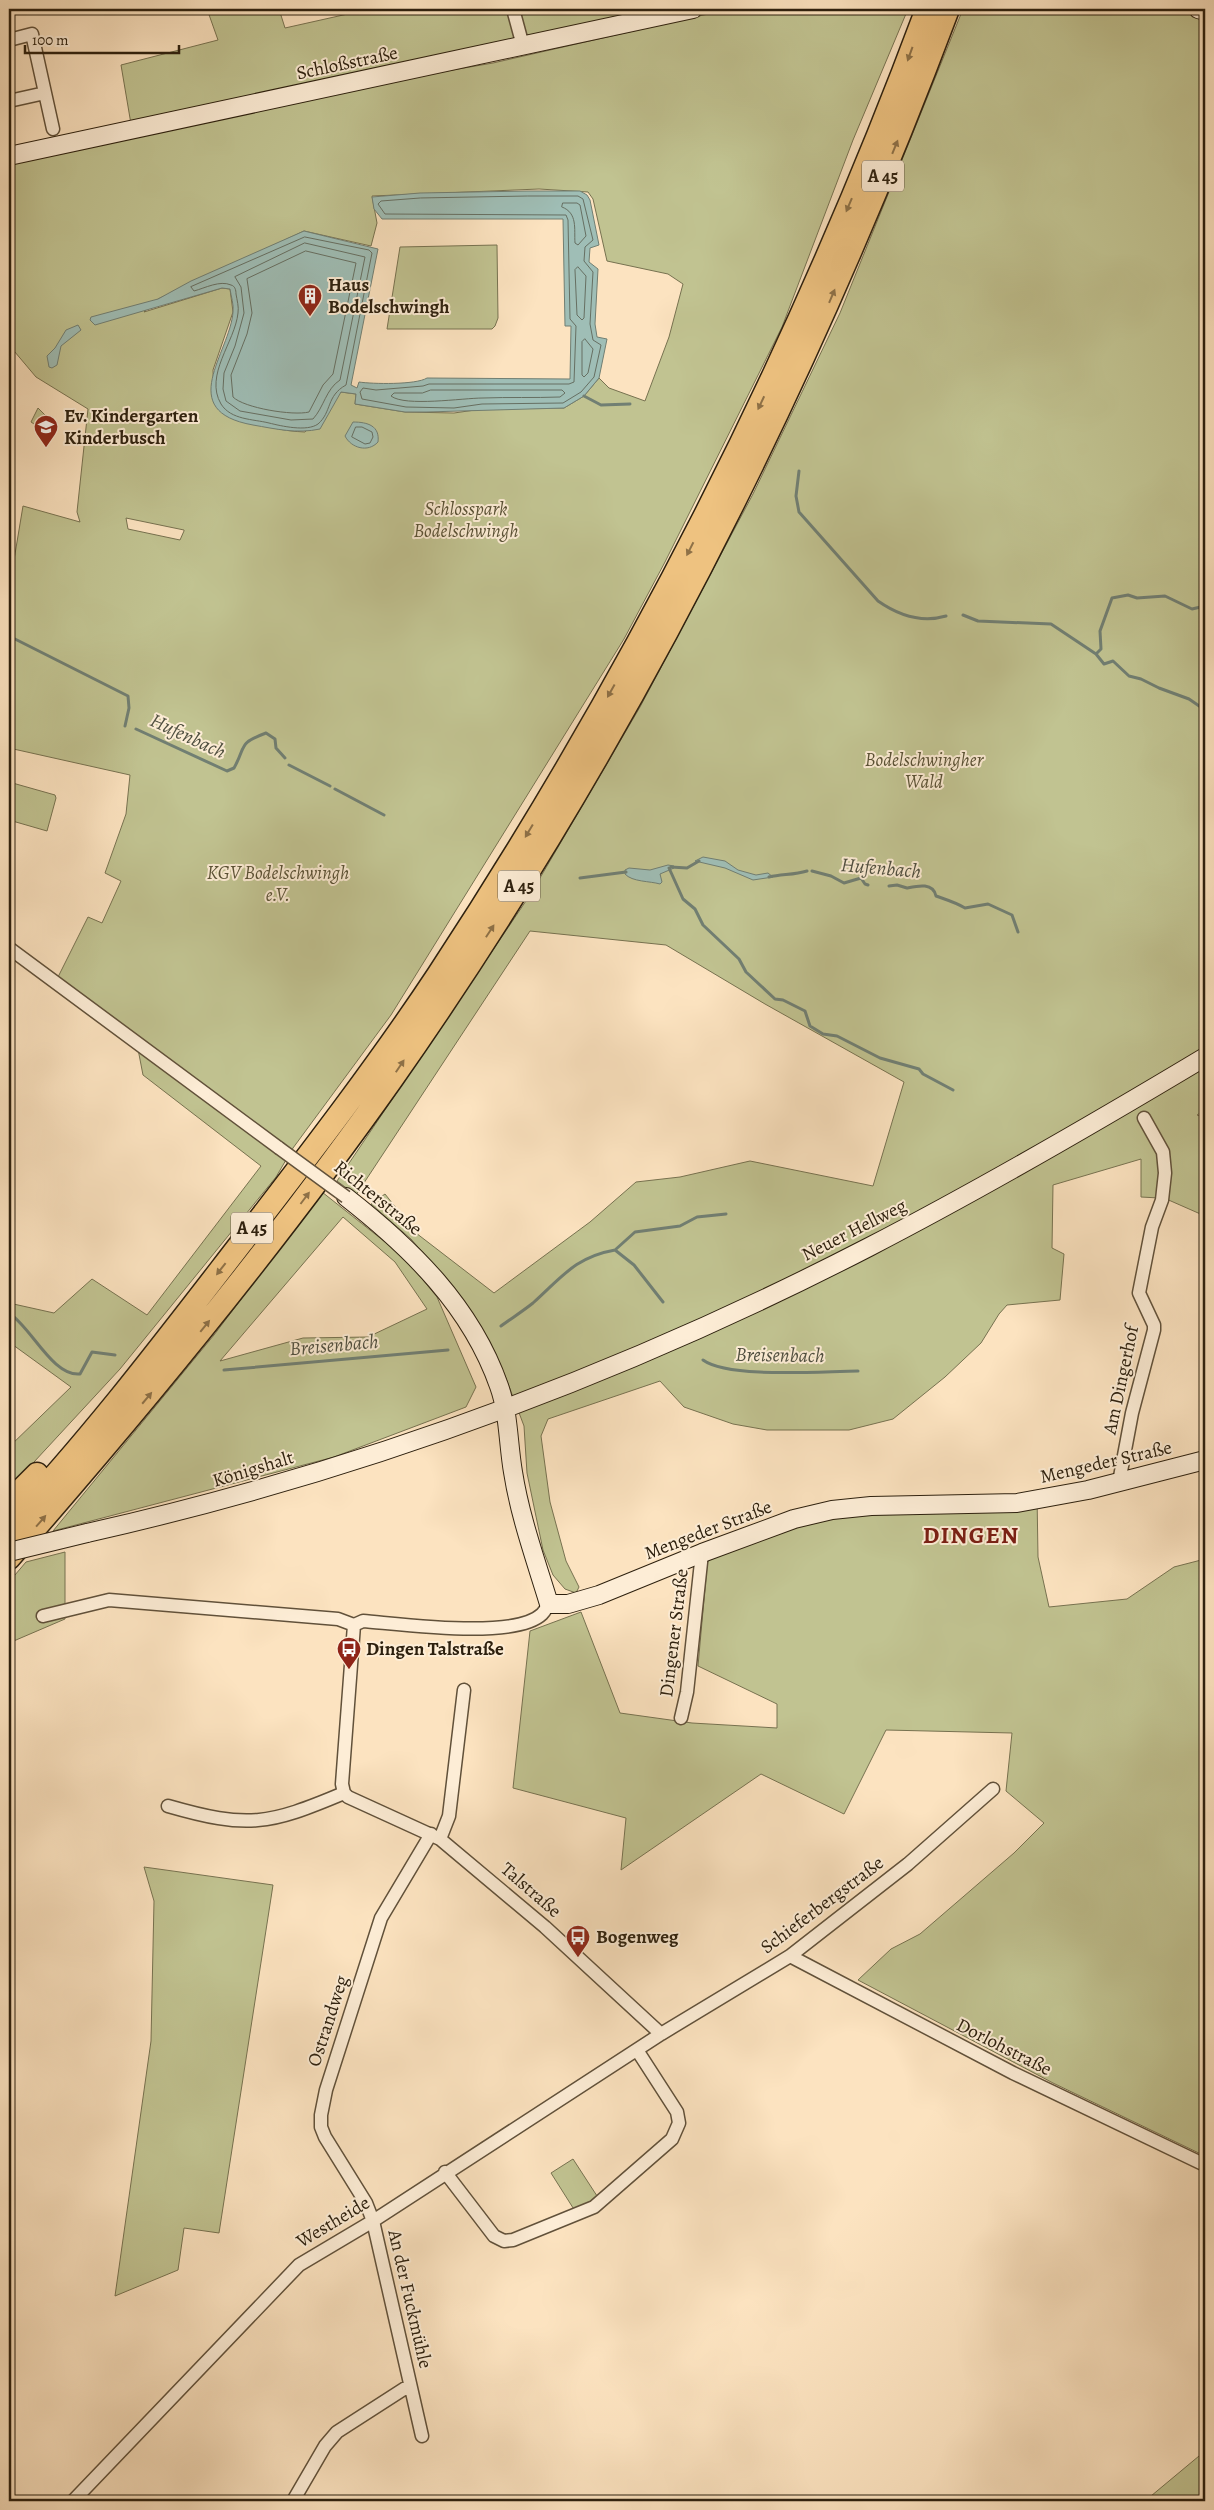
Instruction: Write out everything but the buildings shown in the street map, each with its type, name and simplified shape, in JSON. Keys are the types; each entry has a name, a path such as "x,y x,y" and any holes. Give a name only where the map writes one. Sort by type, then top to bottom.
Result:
{"highway":[{"name":"A 45","path":"803,336 927,9"},
{"name":"A 45","path":"9,1526 61,1468 158,1351 347,1106 437,976 528,835 594,722 683,562 790,363 889,161 948,9"},
{"name":"A 45","path":"9,1558 169,1372 264,1253 360,1123 451,991 540,853 645,674 729,515 790,363"},
{"path":"9,1502 71,1439 133,1368 158,1351"}],"street":[{"path":"513,9 522,46"},
{"name":"Schloßstraße","path":"9,156 693,9"},
{"path":"1198,9 1205,11"},
{"path":"9,40 32,34 53,128"},
{"path":"9,100 45,93"},
{"name":"Richterstraße","path":"9,948 346,1197 391,1233 425,1265 447,1292 464,1318 491,1366 506,1409 513,1472 549,1604"},
{"name":"Neuer Hellweg","path":"506,1409 696,1330 868,1248 1041,1153 1205,1057"},
{"name":"Am Dingerhof","path":"1120,1482 1130,1421 1154,1330 1154,1325 1139,1293 1152,1227 1164,1187 1162,1152 1144,1118"},
{"name":"Königshalt","path":"9,1552 228,1500 382,1452 506,1409"},
{"name":"Mengeder Straße","path":"549,1604 568,1604 599,1595 702,1553 794,1519 832,1510 871,1506 1017,1503 1120,1482 1205,1460"},
{"name":"Dingener Straße","path":"681,1718 689,1683 702,1553"},
{"path":"43,1616 109,1600 338,1620 354,1625 363,1621 477,1629 527,1621 542,1614 549,1604"},
{"path":"168,1806 218,1820 268,1820 297,1812 344,1793 342,1784 354,1625"},
{"path":"435,1836 449,1816 464,1690"},
{"name":"Schieferbergstraße","path":"661,2034 790,1956 901,1870 993,1789"},
{"name":"Talstraße","path":"344,1793 348,1797 435,1836 545,1927 661,2034"},
{"name":"Ostrandweg","path":"373,2221 366,2203 325,2137 321,2127 321,2115 326,2090 381,1918 435,1836"},
{"name":"Dorlohstraße","path":"790,1956 1012,2073 1205,2165"},
{"name":"Westheide","path":"73,2501 299,2265 373,2221 444,2172 661,2034"},
{"path":"444,2172 494,2236 504,2241 528,2236 594,2207 672,2139 678,2128 677,2112 637,2050"},
{"name":"An der Fuckmühle","path":"373,2221 422,2436"},
{"name":"An der Fuckmühle","path":"293,2501 325,2446 336,2432 410,2385"}],"green space":[{"path":"207,9 279,9 285,28 370,9 431,9 452,13 475,14 501,9 667,9 261,103 493,63 730,9 908,9 853,140 782,327 665,562 624,639 391,1015 293,1148 276,1177 120,1369 9,1489 9,1447 71,1387 9,1342 9,1303 54,1313 92,1279 147,1315 261,1166 143,1075 137,1044 55,983 88,917 102,923 121,881 105,873 126,814 130,775 9,748 9,590 23,506 80,522 77,512 88,409 36,377 9,345 9,163 132,130 121,65 218,40","holes":["539,189 588,192 593,199 607,261 668,274 683,284 669,337 645,401 609,388 599,378 584,396 564,408 482,409 454,413 405,412 355,404 356,394 341,392 305,432 278,429 256,422 214,398 213,370 233,312 230,289 222,288 144,312 158,299 304,231 371,246 377,223 372,196","126,518 184,530 184,531 180,540 128,529"]},
{"name":"Bodelschwingher Wald","path":"963,9 1198,9 1205,11 1205,1110 1197,1115 1205,1118 1205,1216 1164,1198 1168,1166 1160,1138 1152,1142 1160,1162 1159,1198 1141,1197 1141,1159 1053,1185 1052,1248 1064,1254 1060,1300 1007,1305 999,1314 981,1343 945,1377 893,1419 849,1430 767,1430 733,1424 684,1407 660,1381 548,1419 541,1436 550,1502 566,1561 579,1587 576,1593 565,1589 553,1575 543,1550 527,1473 524,1426 504,1373 457,1292 411,1239 371,1204 385,1194 416,1233 494,1293 590,1222 636,1182 680,1177 750,1161 873,1186 904,1082 765,1004 666,945 530,931 356,1195 337,1181 530,895 640,707 753,494 840,313"},
{"path":"497,245 498,318 492,329 387,329 400,247"},
{"path":"38,408 46,416 48,433 31,422"},
{"path":"9,782 55,795 56,798 47,831 9,820"},
{"path":"322,1192 404,1257 437,1297 476,1387 466,1407 334,1457 53,1531 214,1335","holes":["343,1217 395,1262 427,1309 368,1337 303,1338 220,1361"]},
{"path":"1037,1494 1038,1557 1049,1607 1127,1599 1174,1567 1205,1559 1205,2156 1053,2083 858,1980 891,1949 920,1934 1014,1853 1044,1823 1006,1791 1012,1733 886,1730 844,1814 761,1774 621,1870 626,1818 513,1788 530,1631 581,1612 620,1713 692,1723 777,1728 777,1704 698,1666 708,1555 787,1529 841,1516 897,1508"},
{"path":"65,1552 65,1619 9,1643 9,1582 26,1562"},
{"path":"144,1867 273,1885 219,2233 184,2228 178,2270 115,2296 151,2041 154,1901"},
{"path":"573,2159 599,2199 575,2211 551,2173"},
{"path":"1205,2451 1205,2501 1145,2501"}],"water":[{"path":"580,191 587,195 590,200 599,245 590,248 589,262 598,269 595,324 597,337 607,339 599,378 584,396 564,408 405,412 355,404 356,394 341,392 320,429 295,431 253,425 229,418 216,407 211,394 212,379 230,328 233,312 230,289 222,288 95,325 90,320 91,317 158,299 191,281 304,231 378,249 351,385 357,388 359,382 404,383 427,378 570,379 571,326 565,326 563,219 382,219 374,209 372,197 420,193"},
{"path":"78,325 81,330 61,346 57,365 52,368 49,367 47,356 55,348 66,330"},
{"path":"353,422 372,426 377,432 378,442 365,448 351,444 345,436"},
{"path":"703,857 725,861 738,870 756,875 768,873 773,877 753,880 725,868 695,861"},
{"path":"668,865 674,866 674,868 660,874 662,882 660,884 637,880 625,874 625,870 629,868 650,870"}],"waterway":[{"path":"584,396 601,405 630,404"},
{"path":"799,471 796,496 799,512 878,601 902,614 919,618 928,619 946,616"},
{"path":"1096,654 1101,649 1100,631 1112,598 1128,595 1137,598 1165,596 1192,609 1205,606"},
{"path":"963,615 978,621 1051,624 1096,654 1104,664 1113,661 1129,676 1189,699 1205,710"},
{"name":"Hufenbach","path":"9,636 128,696 129,708 125,726"},
{"name":"Hufenbach","path":"136,729 227,771 234,768 247,743 266,733 275,739 276,748 285,758"},
{"name":"Hufenbach","path":"289,765 330,786"},
{"name":"Hufenbach","path":"335,789 384,815"},
{"name":"Hufenbach","path":"671,867 687,868 699,861"},
{"path":"669,868 683,899 695,909 703,925 739,959 746,972 775,999 783,1000 805,1011 810,1026 823,1034 837,1036 880,1058 919,1069 923,1074 953,1090"},
{"name":"Hufenbach","path":"769,877 807,871"},
{"name":"Hufenbach","path":"812,871 831,876 844,883 861,878 868,885"},
{"name":"Hufenbach","path":"580,878 626,872"},
{"name":"Hufenbach","path":"889,886 897,885 907,888 928,887 932,889 936,896 965,908 988,904 1012,915 1018,932"},
{"path":"615,1250 635,1232 680,1226 697,1217 726,1214"},
{"name":"Breisenbach","path":"501,1326 533,1303 579,1263 601,1253 615,1250 634,1265 663,1302"},
{"name":"Breisenbach","path":"9,1313 26,1329 51,1360 70,1373 80,1374 92,1352 115,1355"},
{"name":"Breisenbach","path":"224,1370 448,1350"},
{"name":"Breisenbach","path":"703,1360 716,1366 733,1370 755,1372 858,1371"}],"place":[{"name":"Haus Bodelschwingh","path":"310,317"},
{"name":"Ev. Kindergarten Kinderbusch","path":"46,448"},
{"name":"Dingen Talstraße","path":"349,1670"},
{"name":"Bogenweg","path":"578,1958"}],"district":[{"name":"DINGEN","path":"971,1535"}],"park label":[{"name":"Schlosspark Bodelschwingh","path":"466,520"},
{"name":"KGV Bodelschwingh e.V.","path":"278,884"}]}
